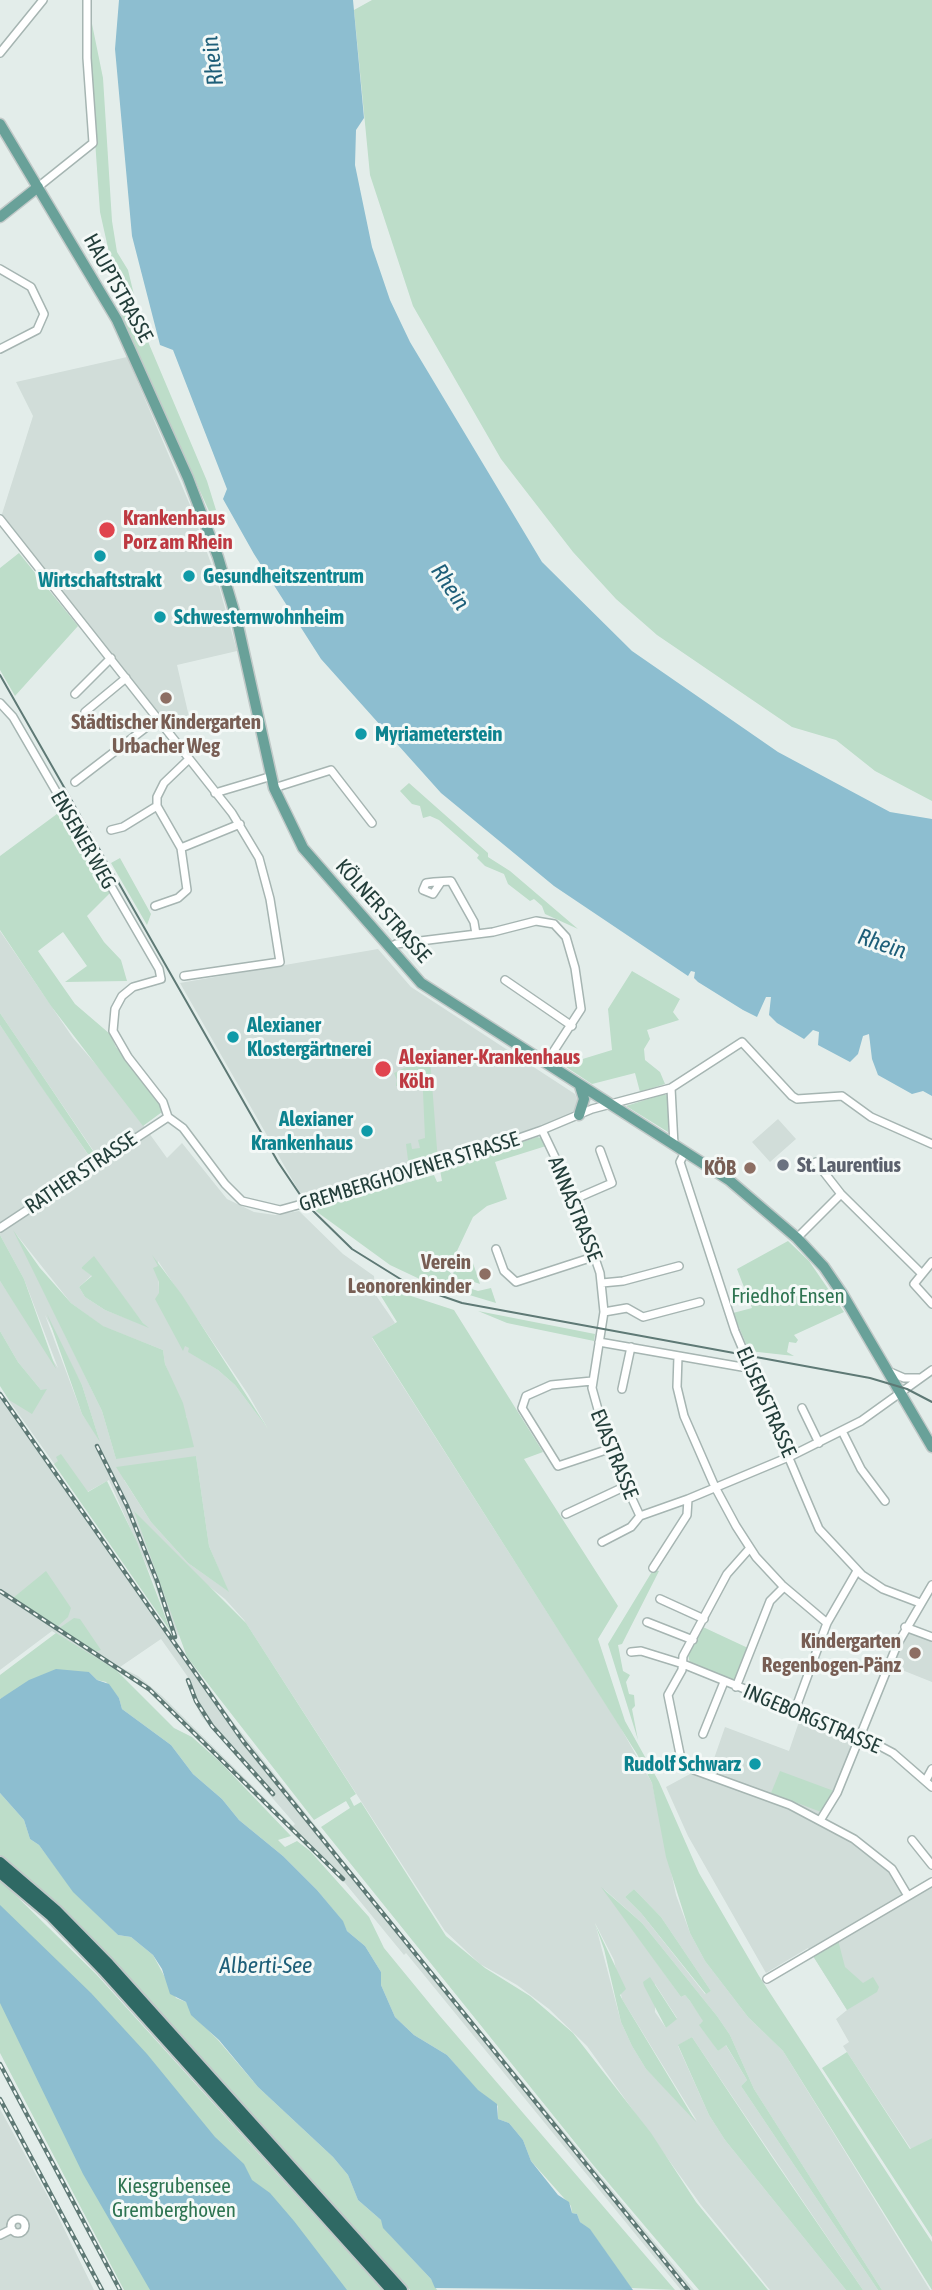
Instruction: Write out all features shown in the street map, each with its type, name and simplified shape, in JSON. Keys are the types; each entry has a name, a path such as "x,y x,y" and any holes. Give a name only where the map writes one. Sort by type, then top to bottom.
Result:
{"highway":[{"path":"0,1862 55,1910 109,1964 402,2290"},
{"path":"0,1873 51,1916 103,1970 391,2290"}],"main road":[{"name":"HAUPTSTRASSE","path":"0,124 124,335 188,478"},
{"path":"0,217 38,187"},
{"name":"KÖLNER STRASSE","path":"188,478 218,556 237,621 274,788 303,848 421,983 729,1180 797,1238 824,1267 932,1447"},
{"path":"579,1115 583,1099 580,1086"}],"street":[{"path":"0,53 43,0"},
{"path":"38,187 93,143 87,58 87,0"},
{"path":"0,270 31,287 44,314 37,330 0,349"},
{"path":"0,519 240,824 263,870 279,962 184,976"},
{"path":"75,694 111,658"},
{"path":"85,712 126,678"},
{"name":"ENSENER WEG","path":"0,703 13,717 159,969 161,979"},
{"path":"75,782 157,719"},
{"path":"155,906 178,898 187,890 181,848 157,806 160,789 188,760"},
{"path":"274,788 331,770 372,823"},
{"path":"215,793 272,776"},
{"path":"111,830 122,827 157,806"},
{"path":"181,848 240,824"},
{"path":"441,882 451,881 474,922 476,934"},
{"path":"390,948 396,944 476,934 545,920 561,929 575,968 581,1009 546,1063"},
{"name":"GREMBERGHOVENER STRASSE","path":"161,979 126,991 115,1009 113,1031 128,1057 163,1102 165,1118 183,1128 234,1195 248,1204 273,1210 298,1207 436,1167 607,1104 671,1088 742,1042 797,1099 842,1096 873,1118 932,1143"},
{"path":"505,980 572,1026"},
{"path":"671,1088 674,1145"},
{"name":"RATHER STRASSE","path":"0,1228 165,1118"},
{"name":"ANNASTRASSE","path":"542,1130 575,1199 596,1256 602,1283 604,1312 601,1330"},
{"path":"575,1199 613,1186 600,1150"},
{"name":"ELISENSTRASSE","path":"685,1152 680,1163 733,1324 819,1529 857,1571 883,1589 919,1603"},
{"path":"816,1162 841,1194 921,1273"},
{"path":"797,1238 841,1194"},
{"path":"496,1249 504,1271 516,1282 596,1256"},
{"path":"932,1262 914,1284 932,1304"},
{"path":"602,1283 623,1281 679,1266"},
{"path":"604,1312 627,1308 643,1317 700,1302"},
{"name":"EVASTRASSE","path":"601,1330 592,1381 594,1405 609,1449 640,1516 688,1499 819,1443 901,1394 932,1370"},
{"path":"599,1342 741,1367 749,1362"},
{"path":"622,1389 631,1347"},
{"path":"678,1356 677,1387 681,1406 715,1487 750,1548 784,1587 827,1623"},
{"path":"887,1370 904,1378 921,1378"},
{"name":"EVASTRASSE","path":"592,1381 551,1385 522,1400 524,1412 558,1466 609,1449"},
{"path":"802,1408 819,1443"},
{"path":"842,1431 861,1469 885,1501"},
{"path":"566,1514 626,1486"},
{"path":"653,1567 687,1515 688,1499"},
{"path":"602,1542 631,1527 640,1516"},
{"path":"750,1548 727,1573 683,1656 683,1664 668,1695 678,1750 686,1765 821,1819 892,1869 908,1896"},
{"path":"795,1710 827,1623 857,1571"},
{"path":"821,1819 837,1793 905,1626 932,1586"},
{"path":"736,1687 770,1601 784,1587"},
{"path":"660,1599 704,1619"},
{"path":"647,1622 693,1640"},
{"path":"905,1626 932,1637"},
{"name":"INGEBORGSTRASSE","path":"631,1652 641,1651 683,1664 861,1737 893,1754 932,1787"},
{"path":"703,1734 724,1682"},
{"path":"926,1780 932,1769"},
{"path":"912,1840 932,1865"},
{"path":"767,1979 932,1882"},
{"path":"0,2235 12,2229"}],"shaded area":[{"name":"Krankenhaus Porz am Rhein","path":"127,357 190,505 218,583 237,651 177,665 190,721 168,726 2,514 33,416 16,382"},
{"path":"0,931 73,1038 118,1090 167,1158 182,1143 227,1199 254,1212 275,1215 299,1211 343,1254 374,1276 375,1294 395,1323 372,1338 619,1725 652,1783 676,1895 690,1933 705,1961 748,2017 783,2051 930,2290 882,2290 754,2089 730,2035 717,2016 642,1923 604,1889 681,1997 685,1995 690,2001 704,2021 700,2024 718,2051 725,2044 747,2080 741,2086 878,2290 863,2290 692,2037 678,2046 709,2115 725,2140 846,2290 770,2290 701,2205 587,2046 549,2009 517,1985 480,1964 445,1931 244,1620 225,1599 173,1558 135,1512 180,1635 173,1637 153,1580 109,1480 78,1497 0,1388 9,1400 41,1390 18,1362 0,1331 0,1281 58,1368 24,1279 0,1235 0,1025 91,1159 97,1156 0,1013","holes":["16,1234 71,1303 102,1326 163,1350 165,1364 187,1418 116,1459 102,1411","94,1259 146,1326 105,1310 85,1297 79,1287 92,1275 81,1268","158,1261 248,1394 268,1429 235,1385 218,1370 189,1352 190,1348 185,1345 159,1293","45,1315 82,1385 99,1439 82,1414","196,1456 209,1546 228,1591 188,1563 151,1522 124,1480","634,1889 661,1917 711,1991 705,1994 641,1913 625,1897","595,1923 614,1960 622,1999 697,2121 646,2069 621,2022","655,1984 677,2018 666,2028 655,2012"]},
{"name":"Alexianer-Krankenhaus Köln","path":"378,949 411,987 575,1094 579,1104 574,1111 440,1164 301,1195 180,983"},
{"path":"778,1119 796,1139 770,1162 752,1142"},
{"path":"0,1390 233,1722 404,1937 694,2290 681,2290 406,1953 404,1955 345,1883 176,1716 144,1688 52,1631 0,1670","holes":["161,1639 190,1680 186,1682 201,1716 295,1824 293,1826 162,1696 138,1676 120,1667"]},
{"name":"Kindergarten Regenbogen-Pänz","path":"911,1631 932,1640 932,1682 892,1666 906,1633"},
{"path":"801,1716 853,1736 855,1741 820,1820 891,1869 909,1899 932,1886 932,2138 911,2149 843,2046 849,2042 836,2019 847,2010 808,1948 766,1973 688,1836 666,1787 690,1774 709,1773 725,1727 789,1751"},
{"path":"0,2109 52,2204 94,2290 0,2290"}],"green space":[{"path":"372,0 932,0 932,801 875,771 836,740 792,727 657,635 616,599 573,552 501,459 413,306 370,175 354,10"},
{"path":"91,19 103,78 112,221 117,252 128,270 135,299 120,302 100,212 92,97"},
{"path":"136,303 149,344 207,481 216,510 209,511 122,318 120,304"},
{"path":"19,553 78,626 15,696 0,670 0,568"},
{"path":"409,783 488,853 488,857 510,871 578,929 545,914 542,906 534,899 530,901 508,884 504,874 485,866 477,858 479,855 439,820 430,816 423,818 420,806 412,804 400,791"},
{"path":"61,811 111,892 87,916 104,942 121,960 127,981 65,982 87,966 63,932 38,951 75,1004 110,1034 116,1047 160,1101 162,1112 143,1126 51,1006 0,930 0,856"},
{"path":"120,858 151,914 147,925 111,863"},
{"path":"632,971 680,999 673,1012 679,1020 647,1030 650,1039 644,1049 645,1060 660,1072 665,1084 640,1092 635,1073 592,1084 563,1065 612,1050 608,1009"},
{"path":"0,1013 97,1157 92,1160 38,1082 0,1025"},
{"path":"430,1058 438,1162 404,1172 408,1160 406,1144 411,1143 412,1149 420,1148 418,1140 425,1138 423,1092 421,1082 396,1086 394,1073 418,1062 422,1064 424,1059"},
{"path":"664,1094 668,1096 668,1132 626,1106"},
{"path":"537,1137 542,1138 546,1146 495,1162 507,1199 487,1206 473,1217 448,1270 453,1276 454,1269 473,1263 480,1284 468,1280 457,1284 478,1291 491,1288 496,1303 426,1282 390,1265 313,1209 434,1175 437,1182 442,1181 440,1170"},
{"path":"13,1230 40,1268 71,1303 103,1326 163,1350 165,1364 183,1403 194,1447 116,1459 102,1411"},
{"path":"0,1235 24,1279 56,1369 0,1281"},
{"name":"Friedhof Ensen","path":"788,1241 809,1261 844,1312 794,1335 798,1340 796,1343 789,1342 787,1352 794,1356 749,1351 733,1313 752,1308 737,1269"},
{"path":"152,1255 182,1295 268,1429 235,1385 218,1370 188,1352 189,1348 185,1346 183,1351 155,1299 159,1293 159,1282 153,1268 158,1266"},
{"path":"94,1256 149,1328 105,1310 85,1297 79,1287 92,1276 81,1268"},
{"path":"385,1283 408,1295 454,1310 543,1452 524,1459 618,1606 598,1639 625,1721 659,1782 699,1873 759,1976 932,2242 932,2290 783,2051 748,2017 705,1961 690,1933 666,1857 652,1783 637,1754 372,1337 397,1322 381,1296"},
{"path":"478,1311 595,1334 594,1341 507,1323"},
{"path":"47,1314 82,1385 100,1442 82,1414"},
{"path":"0,1331 18,1362 41,1390 47,1389 32,1414 9,1400 0,1386"},
{"path":"61,1454 88,1492 107,1481 137,1542 171,1632 54,1464 58,1461 56,1457"},
{"path":"196,1456 209,1546 229,1592 188,1563 151,1522 116,1467"},
{"path":"134,1511 246,1623 356,1794 350,1798 354,1806 361,1802 446,1936 485,1968 530,1996 573,2033 651,2133 696,2202 768,2290 699,2290 594,2166 321,1827 350,1808 346,1801 314,1820 187,1657"},
{"path":"653,1570 659,1571 622,1644 618,1645 623,1671 630,1675 626,1682 629,1694 634,1695 635,1706 632,1709 638,1740 608,1644"},
{"path":"46,1571 71,1608 68,1617 57,1627 13,1598"},
{"path":"74,1618 80,1619 101,1650 95,1652 58,1629"},
{"path":"703,1627 748,1648 736,1678 730,1681 690,1663 688,1655"},
{"path":"56,1633 116,1670 174,1728 192,1737 221,1763 291,1836 278,1840 285,1847 297,1841 310,1851 369,1917 384,1948 439,2015 675,2290 631,2288 591,2231 580,2222 577,2214 572,2213 571,2206 531,2161 523,2140 509,2123 498,2119 498,2106 478,2091 447,2055 414,2035 395,2017 381,1985 381,1972 365,1946 347,1931 341,1919 317,1890 283,1856 239,1820 222,1799 193,1774 171,1745 122,1709 119,1698 106,1682 97,1680 89,1672 39,1677 0,1699 0,1675"},
{"path":"780,1771 834,1791 821,1812 771,1793"},
{"path":"0,1793 24,1820 30,1839 39,1845 74,1892 118,1935 131,1937 153,1955 176,1998 186,2002 193,2015 258,2087 333,2157 348,2175 358,2200 381,2220 390,2235 431,2279 437,2290 410,2290 58,1906 0,1855"},
{"name":"Kiesgrubensee Gremberghoven","path":"0,1880 96,1974 382,2290 124,2290 0,2053"},
{"path":"601,1887 642,1923 717,2016 730,2035 754,2089 882,2290 878,2290 741,2086 747,2080 726,2045 718,2051 699,2025 703,2021 690,2001 685,1995 681,1997"},
{"path":"634,1889 661,1917 711,1991 706,1994 625,1897"},
{"path":"595,1924 626,1989 620,1995 622,1999 696,2122 646,2069 632,2046 621,2022 604,1949"},
{"path":"838,1940 845,1967 863,1983 873,1977 879,1987 877,1992 847,2010 813,1956"},
{"path":"650,1977 677,2019 666,2028 644,1986 643,1982"},
{"path":"692,2037 863,2290 846,2290 725,2140 709,2115 678,2045"},
{"path":"847,2052 910,2149 932,2138 932,2237 822,2068"}],"water":[{"name":"Rhein","path":"119,0 353,0 364,118 356,130 355,165 372,247 390,300 410,342 542,562 632,651 778,752 890,812 932,819 932,1096 923,1091 912,1094 878,1075 872,1059 869,1034 863,1036 858,1054 850,1062 818,1045 819,1032 813,1030 804,1039 777,1023 769,1015 771,997 766,997 757,1017 743,1010 698,982 694,978 695,972 691,971 688,976 554,886 441,793 321,659 254,554 223,499 227,489 173,350 160,345 132,236 115,49"},
{"name":"Alberti-See","path":"56,1669 89,1672 97,1680 109,1684 119,1698 122,1709 171,1745 193,1774 222,1799 239,1820 283,1856 317,1890 343,1921 347,1931 365,1946 381,1972 381,1985 395,2017 414,2035 447,2055 478,2090 497,2104 498,2119 509,2123 523,2140 531,2161 558,2195 569,2202 572,2213 577,2214 580,2222 590,2229 633,2290 435,2288 431,2279 383,2228 381,2220 358,2200 348,2175 333,2157 258,2087 219,2040 191,2015 186,2002 170,1994 162,1969 153,1955 131,1937 118,1935 73,1892 39,1845 30,1839 24,1820 0,1793 0,1699 29,1680"},
{"name":"Kiesgrubensee Gremberghoven","path":"0,1905 91,1993 147,2054 215,2137 244,2164 252,2180 270,2193 294,2221 347,2290 150,2290 83,2174 0,2003"}],"tram line":[{"path":"0,675 278,1162 307,1205 352,1249 410,1285 462,1303 870,1378 907,1389 932,1402"}],"railway":[{"path":"0,1394 243,1741 688,2290"},
{"path":"97,1446 127,1506 157,1581 175,1637"},
{"path":"0,1591 149,1689 343,1879"},
{"path":"188,1680 196,1701 212,1726 273,1794"},
{"path":"0,2064 120,2290"},
{"path":"0,2099 102,2290"}],"place":[{"name":"Krankenhaus Porz am Rhein","path":"107,530"},
{"name":"Wirtschaftstrakt","path":"100,556"},
{"name":"Gesundheitszentrum","path":"189,576"},
{"name":"Schwesternwohnheim","path":"160,617"},
{"name":"Städtischer Kindergarten Urbacher Weg","path":"166,698"},
{"name":"Myriameterstein","path":"361,734"},
{"name":"Alexianer Klostergärtnerei","path":"233,1037"},
{"name":"Alexianer-Krankenhaus Köln","path":"383,1069"},
{"name":"Alexianer Krankenhaus","path":"367,1131"},
{"name":"St. Laurentius","path":"783,1165"},
{"name":"KÖB","path":"750,1168"},
{"name":"Verein Leonorenkinder","path":"485,1274"},
{"name":"Kindergarten Regenbogen-Pänz","path":"915,1653"},
{"name":"Rudolf Schwarz","path":"755,1764"}]}
